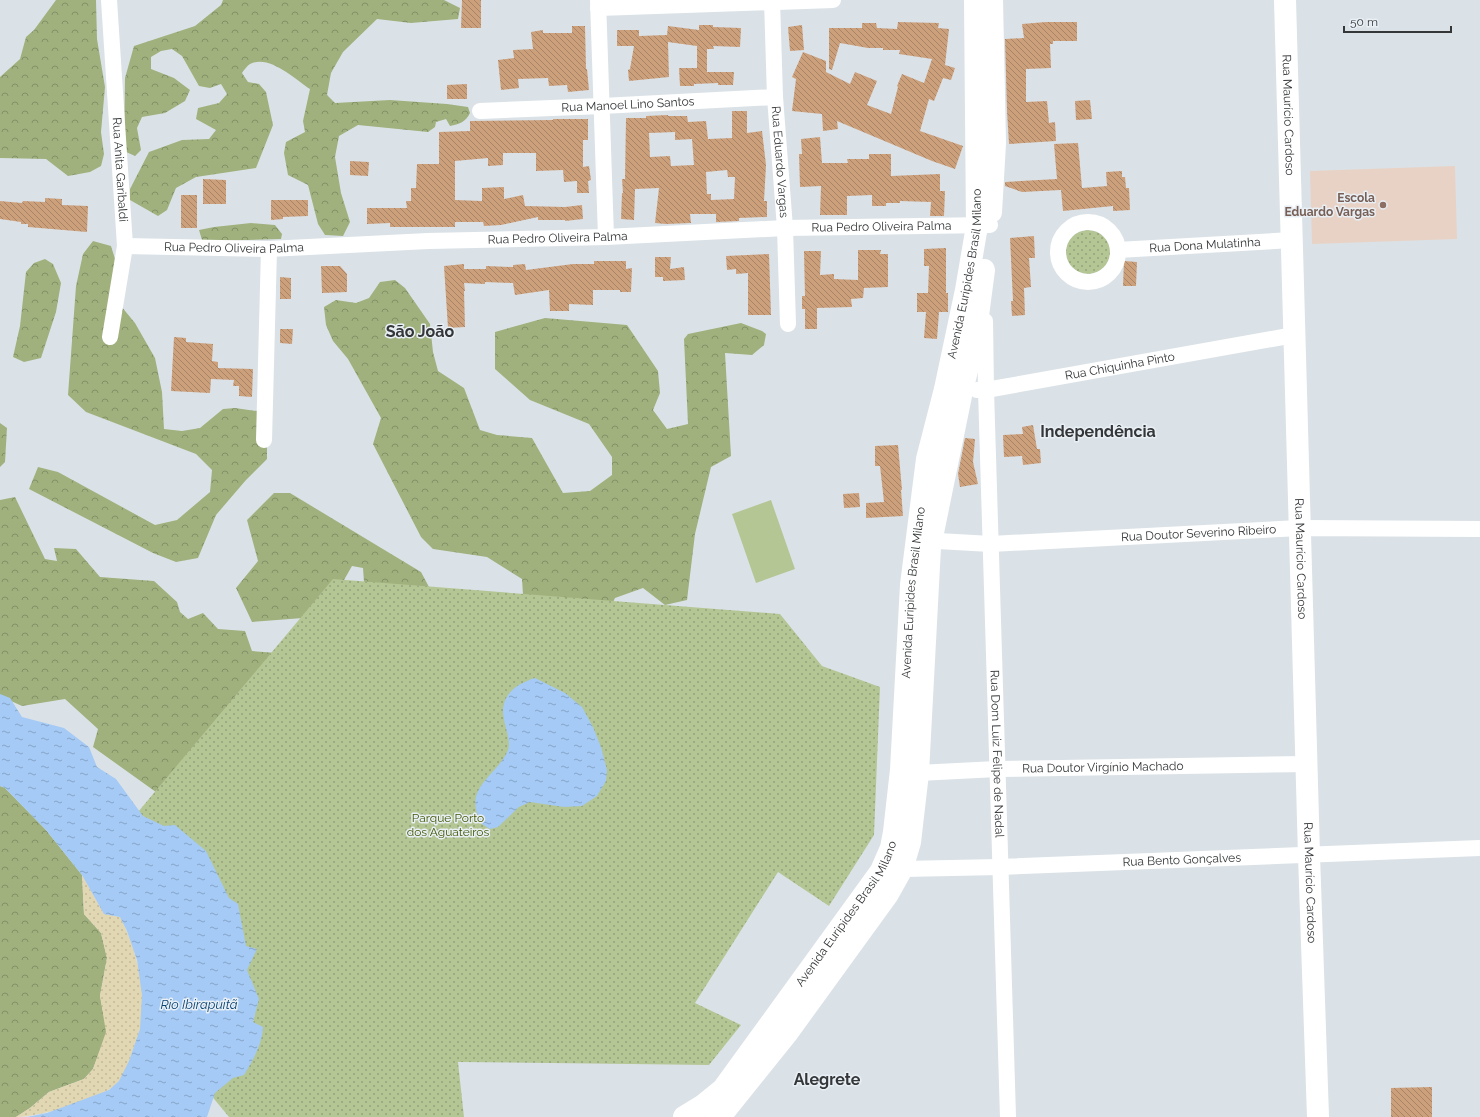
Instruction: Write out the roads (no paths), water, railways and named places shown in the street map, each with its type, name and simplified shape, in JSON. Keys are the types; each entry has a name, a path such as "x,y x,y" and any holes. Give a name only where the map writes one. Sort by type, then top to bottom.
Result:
{"main road":[{"name":"Avenida Euripides Brasil Milano","path":"684,1117 702,1106 723,1089 888,894 893,867 910,842 910,772 924,540 953,390 985,260 975,0"},
{"name":"Avenida Euripides Brasil Milano","path":"966,334 966,290 984,226 995,143 992,0"},
{"name":"Rua Maurício Cardoso","path":"1285,0 1308,855 1318,1117"},
{"name":"Avenida Euripides Brasil Milano","path":"717,1117 723,1113 788,1032 814,980"}],"street":[{"name":"Rua Anita Garibaldi","path":"109,0 125,246 110,337"},
{"path":"606,237 598,4 833,0"},
{"name":"Rua Eduardo Vargas","path":"772,1 775,97 785,228 788,324"},
{"name":"Rua Manoel Lino Santos","path":"480,111 775,97"},
{"name":"Rua Pedro Oliveira Palma","path":"125,246 269,249 428,241 606,237 785,228 984,226"},
{"name":"Rua Dona Mulatinha","path":"1118,250 1292,240"},
{"path":"264,440 269,249"},
{"name":"Rua Dom Luiz Felipe de Nadal","path":"985,260 986,390 990,544 1008,1117"},
{"name":"Rua Dom Luiz Felipe de Nadal","path":"966,334 986,390"},
{"name":"Rua Chiquinha Pinto","path":"953,390 986,390 1294,335"},
{"name":"Rua Doutor Severino Ribeiro","path":"924,540 990,544 1300,528 1480,529"},
{"name":"Rua Doutor Virgínio Machado","path":"910,772 997,769 1306,764"},
{"name":"Rua Bento Gonçalves","path":"893,867 1000,867 1480,848"}],"water":[{"path":"535,678 565,693 582,707 593,727 601,747 607,770 606,781 597,796 582,806 564,807 530,802 519,807 498,827 490,829 481,823 475,803 480,787 498,766 508,750 509,741 503,713 504,704 509,693 513,689"},
{"name":"Rio Ibirapuitã","path":"0,694 10,698 22,717 64,728 89,747 97,767 116,779 143,816 164,826 175,825 206,851 229,898 238,904 246,946 257,949 247,970 259,999 253,1022 263,1027 262,1034 251,1064 244,1075 233,1078 215,1093 207,1117 27,1117 47,1113 109,1090 119,1081 129,1061 140,1029 142,995 137,960 127,931 120,917 104,914 82,875 46,830 5,788 0,786"}],"place":[{"name":"Escola Eduardo Vargas","path":"1383,205"}],"district":[{"name":"São João","path":"420,331"},
{"name":"Independência","path":"1098,431"},
{"name":"Alegrete","path":"827,1079"}],"park label":[{"name":"Parque Porto dos Aguateiros","path":"448,825"}]}
